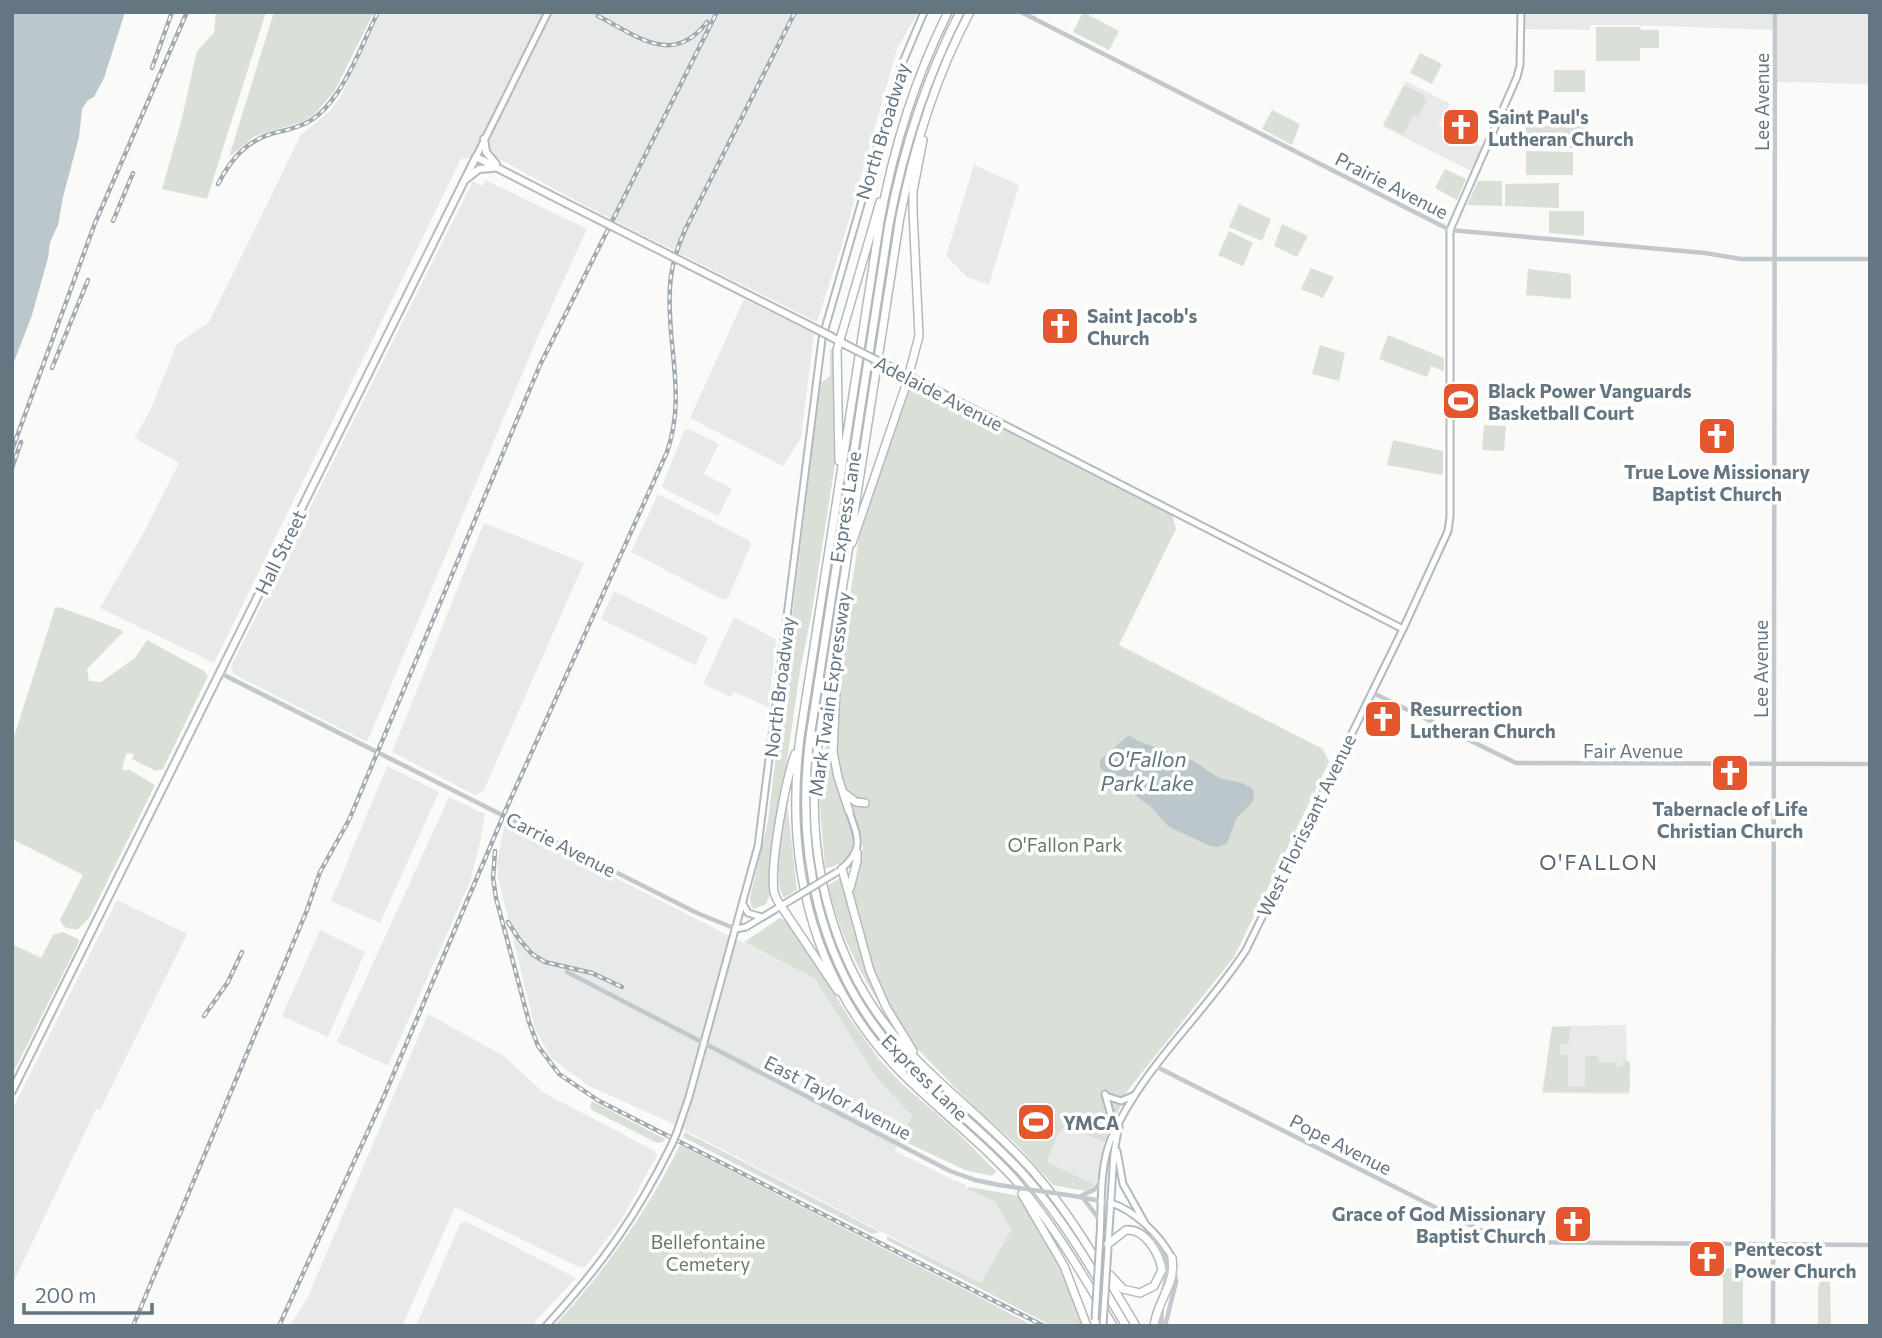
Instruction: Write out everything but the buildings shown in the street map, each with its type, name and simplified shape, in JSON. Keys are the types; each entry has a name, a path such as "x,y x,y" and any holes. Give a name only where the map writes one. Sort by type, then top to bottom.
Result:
{"highway":[{"name":"Mark Twain Expressway","path":"948,12 913,95 887,182 800,737 794,807 797,853 812,922 826,958 855,1013 893,1064 1006,1170 1058,1236 1113,1326"},
{"name":"Express Lane","path":"960,12 932,73 910,133 889,224 808,752 804,799 806,845 814,894 827,936 846,978 870,1018 888,1044 909,1066 987,1137 1027,1179 1065,1228 1126,1326"},
{"name":"Mark Twain Expressway","path":"970,12 928,111 912,163 900,217 816,767 814,821 820,874 834,927 860,983 888,1028 920,1064 989,1125 1032,1170 1066,1212 1136,1326"},
{"path":"848,555 906,385 919,336 912,211 928,111"},
{"path":"838,488 840,423 837,350 887,182"},
{"path":"828,335 843,326"},
{"path":"838,616 833,736 835,765 849,811"},
{"path":"800,737 789,772 776,855 774,892 823,971 855,1013"},
{"path":"842,792 856,802 864,803"},
{"path":"850,895 857,852"},
{"path":"839,871 850,895 859,938 875,983 920,1064"},
{"path":"1006,1170 1058,1254 1087,1326"},
{"path":"1095,1258 1118,1285 1128,1292 1145,1292 1158,1282 1162,1270 1160,1263 1151,1246 1138,1232 1126,1230 1108,1246"},
{"path":"1154,1326 1172,1280 1172,1258"}],"main road":[{"name":"Hall Street","path":"12,1091 548,12"},
{"name":"North Broadway","path":"546,1326 590,1277 628,1225 672,1144 704,1044 760,838 822,339 900,69 924,12"},
{"name":"West Florissant Avenue","path":"1095,1323 1104,1173 1111,1140 1135,1095 1155,1066 1246,950 1444,545 1450,524 1450,230 1517,77 1520,65 1521,12"},
{"path":"484,139 486,152 499,169"},
{"name":"Adelaide Avenue","path":"476,157 1403,629"},
{"path":"463,183 479,169 499,169"},
{"path":"736,929 746,927 839,871 857,852 857,837 849,811"},
{"path":"743,903 748,913 762,917"},
{"path":"1119,1127 1112,1119 1105,1094 1116,1101 1135,1095"},
{"name":"West Florissant Avenue","path":"1103,1326 1119,1127"},
{"path":"1116,1144 1122,1184 1146,1225 1172,1258"},
{"path":"1111,1203 1128,1210 1146,1225"}],"street":[{"name":"Prairie Avenue","path":"1021,12 1450,230 1705,253 1741,259 1870,259"},
{"name":"Lee Avenue","path":"1773,1326 1775,12"},
{"name":"Carrie Avenue","path":"220,673 686,908 736,929"},
{"name":"Fair Avenue","path":"1371,692 1509,762 1870,764"},
{"name":"East Taylor Avenue","path":"567,972 950,1171 999,1185 1111,1203"},
{"name":"Pope Avenue","path":"1155,1066 1499,1240 1870,1245"},
{"path":"1101,1223 1094,1209 1079,1197 1095,1189 1104,1173"},
{"path":"1153,1234 1164,1252 1168,1269 1162,1302 1163,1326"},
{"path":"1163,1326 1176,1282 1172,1258"}],"shaded area":[{"path":"381,12 918,12 897,49 817,322 595,211 492,155 461,159 214,663 100,608 144,532 179,463 135,438 150,411 177,344 209,322 301,135 330,111 341,96"},
{"path":"1522,12 1870,12 1870,84 1775,82 1775,30 1631,25 1590,25 1590,30 1520,29"},
{"path":"1406,81 1450,104 1439,125 1483,147 1471,171 1382,126"},
{"path":"974,165 1019,185 989,285 967,277 946,256"},
{"path":"485,180 587,229 539,334 367,742 239,677 233,673 231,666 473,181 482,186"},
{"path":"744,299 814,334 801,438 783,466 690,418"},
{"path":"689,429 719,444 704,474 732,489 718,516 662,486 684,431"},
{"path":"658,494 750,541 728,598 723,600 631,552"},
{"path":"484,523 584,563 483,792 475,795 392,752"},
{"path":"614,591 708,637 695,665 601,619"},
{"path":"734,617 776,639 769,707 734,692 731,697 703,684"},
{"path":"387,766 439,792 380,923 331,901"},
{"path":"449,797 485,814 480,842 470,882 388,1066 337,1042"},
{"path":"505,822 815,979 877,1078 913,1117 895,1151 995,1202 1011,1231 981,1283 667,1121 589,1086 551,1058 535,1028 498,877 497,863"},
{"path":"117,900 187,934 100,1110 96,1109 12,1285 12,1110"},
{"path":"320,930 365,952 328,1037 282,1016"},
{"path":"428,1014 504,1056 544,1093 655,1151 657,1155 622,1219 586,1266 581,1268 455,1207 402,1326 290,1326 308,1297"},
{"path":"1626,1025 1630,1094 1542,1093 1552,1026"},
{"path":"1062,1122 1104,1143 1099,1177 1095,1185 1047,1162"},
{"path":"465,1221 576,1278 531,1326 416,1326 460,1224"}],"green space":[{"path":"216,12 266,12 207,199 162,189 197,51 214,33"},
{"path":"274,12 374,12 335,90 314,115 301,122 255,136 229,157"},
{"path":"1083,12 1119,31 1109,50 1073,32"},
{"path":"1596,27 1659,30 1659,48 1640,48 1640,61 1596,61"},
{"path":"1420,53 1442,64 1432,84 1410,73"},
{"path":"1554,70 1585,70 1585,92 1554,92"},
{"path":"1404,85 1424,95 1423,98 1427,100 1418,117 1413,115 1403,135 1384,125"},
{"path":"1272,110 1300,124 1292,145 1262,129"},
{"path":"1526,126 1586,126 1586,148 1526,148"},
{"path":"1526,151 1573,152 1573,175 1526,175"},
{"path":"1445,169 1466,179 1457,200 1435,188"},
{"path":"1478,181 1502,181 1502,206 1467,205"},
{"path":"1559,183 1559,208 1505,206 1505,184"},
{"path":"1239,204 1271,219 1262,241 1229,227"},
{"path":"1549,211 1584,211 1584,236 1549,233"},
{"path":"1282,224 1308,236 1297,257 1274,246"},
{"path":"1229,231 1253,243 1243,266 1218,255"},
{"path":"1311,268 1334,277 1323,298 1301,289"},
{"path":"1528,269 1571,274 1571,299 1526,295"},
{"path":"1388,335 1444,358 1444,371 1431,366 1427,377 1379,359"},
{"path":"1320,345 1345,353 1339,381 1312,374"},
{"path":"830,348 836,361 836,458 800,671 770,878 770,895 766,904 754,909 750,898 768,821 820,383 830,376"},
{"name":"O'Fallon Park","path":"916,385 1172,514 1176,529 1119,645 1323,749 1329,762 1234,957 1128,1090 1104,1143 1067,1125 1058,1134 1047,1162 1095,1185 1086,1191 1053,1185 1017,1145 970,1103 911,1042 889,1007 873,973 852,896 863,847 838,764 835,742 839,667 859,538 907,390"},
{"path":"1484,425 1506,426 1504,451 1482,450"},
{"path":"1393,440 1443,451 1443,473 1441,475 1387,465"},
{"path":"59,607 123,632 87,669 89,681 101,682 135,658 147,640 204,671 208,676 163,769 156,771 132,759 134,755 126,754 122,769 128,769 155,785 89,918 77,930 64,927 60,920 83,875 12,839 12,743 55,608"},
{"path":"834,683 830,724 832,766 851,829 852,846 849,855 842,862 825,868 819,796"},
{"path":"787,802 797,890 784,898 780,890 778,865"},
{"path":"840,878 851,915 894,1025 863,976 839,923 828,885"},
{"path":"780,918 787,921 798,934 850,1019 879,1059 902,1084 953,1128 996,1171 992,1176 965,1170 901,1140 912,1116 877,1078 815,979 744,942"},
{"path":"63,932 79,942 12,1075 12,944 41,958 53,935"},
{"path":"1552,1027 1571,1027 1568,1044 1560,1044 1560,1055 1568,1055 1568,1086 1585,1086 1585,1056 1598,1056 1598,1062 1616,1062 1616,1066 1623,1066 1623,1060 1630,1062 1629,1092 1543,1092"},
{"path":"592,1101 665,1139 657,1143 592,1110"},
{"path":"685,1132 880,1232 872,1234 683,1137"},
{"name":"Bellefontaine Cemetery","path":"680,1145 1033,1326 554,1326 591,1284 624,1240"},
{"path":"966,1188 1019,1196 1054,1249 1085,1326 1052,1326 887,1240 887,1236 981,1283 1011,1230 995,1202"},
{"path":"1723,1268 1743,1269 1743,1326 1723,1326"},
{"path":"1830,1280 1831,1326 1818,1326 1818,1287 1821,1281"}],"water":[{"path":"12,12 125,12 104,78 94,97 88,100 82,109 79,137 58,225 50,242 32,315 12,367"},
{"name":"O'Fallon Park Lake","path":"1129,735 1138,741 1192,760 1219,778 1242,783 1253,789 1254,800 1236,819 1227,844 1210,846 1169,827 1152,808 1100,768 1100,760"}],"railway":[{"path":"152,68 172,12"},
{"path":"12,450 95,223 187,12"},
{"path":"218,184 229,165 250,144 267,135 304,124 327,106 352,67 378,12"},
{"path":"133,1326 307,910 320,872 349,820 540,365 717,12"},
{"path":"279,1326 385,1094 507,807 667,452 673,431 676,389 670,308 675,257 685,230 795,12"},
{"path":"598,16 641,39 668,45 681,43 707,22"},
{"path":"113,221 133,173"},
{"path":"52,368 88,280"},
{"path":"12,468 21,442"},
{"path":"495,851 493,878 496,898 529,1022 538,1046 559,1074 599,1101 1044,1326"},
{"path":"508,922 532,954 545,962 592,973 622,987"},
{"path":"204,1016 228,982 242,952"}],"place":[{"name":"Saint Paul's Lutheran Church","path":"1461,127"},
{"name":"Saint Jacob's Church","path":"1060,326"},
{"name":"Black Power Vanguards Basketball Court","path":"1461,401"},
{"name":"True Love Missionary Baptist Church","path":"1717,436"},
{"name":"Resurrection Lutheran Church","path":"1383,719"},
{"name":"Tabernacle of Life Christian Church","path":"1730,773"},
{"name":"YMCA","path":"1036,1122"},
{"name":"Grace of God Missionary Baptist Church","path":"1573,1224"},
{"name":"Pentecost Power Church","path":"1707,1259"}],"district":[{"name":"O'FALLON","path":"1599,861"}]}
